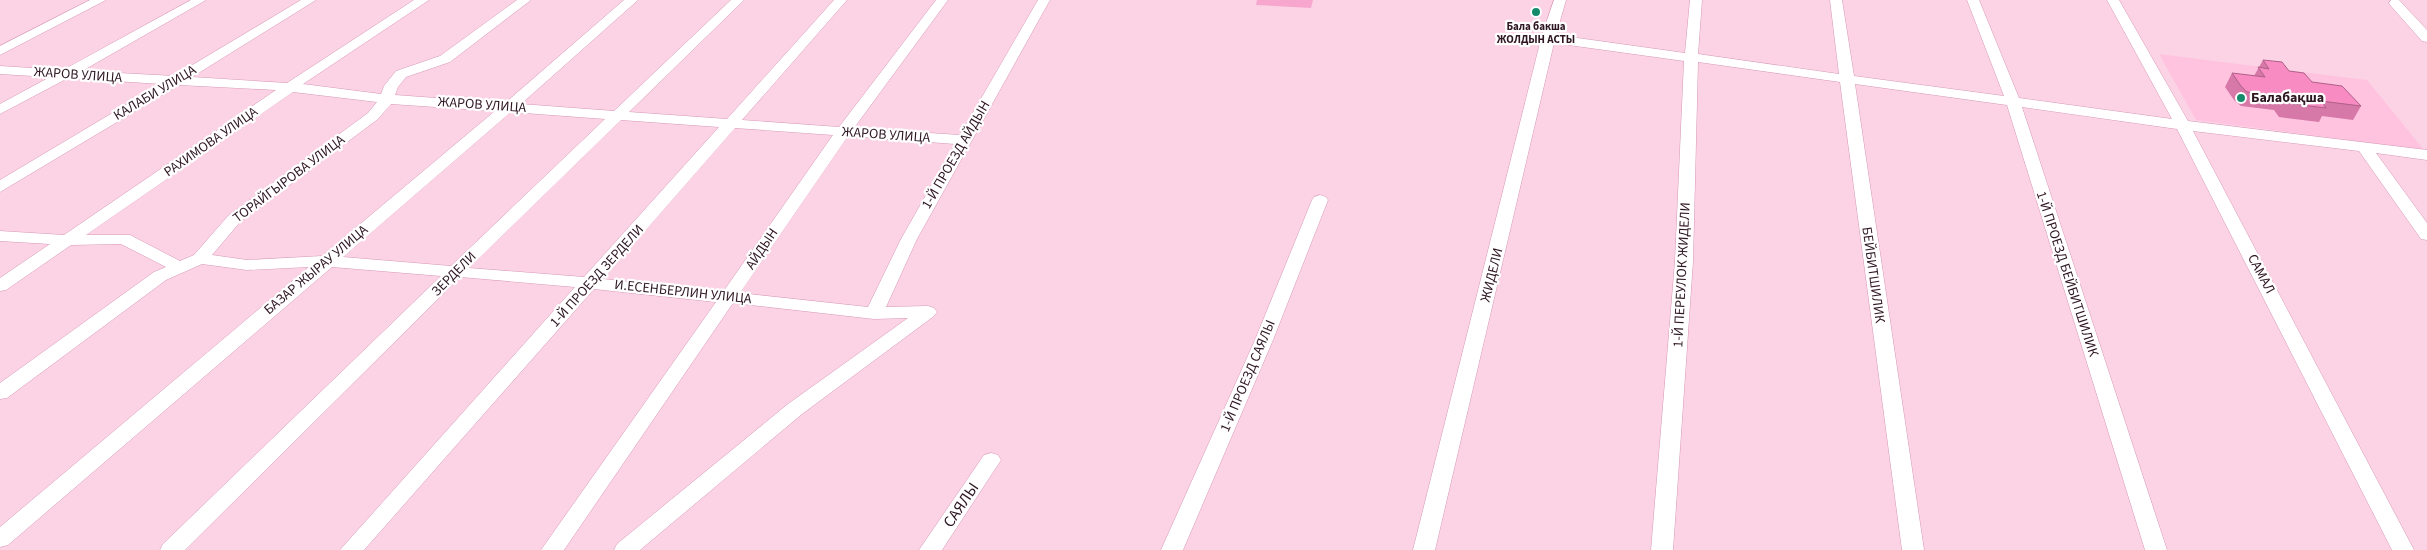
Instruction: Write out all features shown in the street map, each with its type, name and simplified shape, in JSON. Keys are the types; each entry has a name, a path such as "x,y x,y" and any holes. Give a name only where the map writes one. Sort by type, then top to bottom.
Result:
{"street":[{"path":"0,50 100,0"},
{"path":"0,110 200,0"},
{"name":"КАЛАБИ УЛИЦА","path":"0,187 310,0"},
{"name":"РАХИМОВА УЛИЦА","path":"0,286 290,88 423,0"},
{"name":"ТОРАЙГЫРОВА УЛИЦА","path":"0,393 160,276 200,259 234,219 373,116 387,99 391,86 401,74 445,59 524,0"},
{"name":"БАЗАР ЖЫРАУ УЛИЦА","path":"0,539 632,0"},
{"name":"ЗЕРДЕЛИ","path":"171,550 738,0"},
{"name":"1-Й ПРОЕЗД ЗЕРДЕЛИ","path":"352,550 841,0"},
{"name":"АЙДЫН","path":"552,550 842,132 942,0"},
{"name":"1-Й ПРОЕЗД АЙДЫН","path":"874,313 908,239 1044,0"},
{"name":"ЖИДЕЛИ","path":"1424,550 1549,38 1560,0"},
{"name":"1-Й ПЕРЕУЛОК ЖИДЕЛИ","path":"1662,550 1684,261 1696,0"},
{"name":"БЕЙБИТШИЛИК","path":"1836,0 1913,550"},
{"name":"1-Й ПРОЕЗД БЕЙБИТШИЛИК","path":"1973,0 2013,102 2156,550"},
{"name":"САМАЛ","path":"2113,0 2183,125 2403,550"},
{"path":"2395,2 2427,38"},
{"path":"1549,38 2183,125 2427,155"},
{"name":"ЖАРОВ УЛИЦА","path":"0,70 290,88 387,99 510,106 964,140"},
{"path":"2364,147 2427,235"},
{"name":"1-Й ПРОЕЗД САЯЛЫ","path":"1172,550 1268,332 1320,200"},
{"path":"0,236 70,240 124,239 164,258 179,268"},
{"name":"И.ЕСЕНБЕРЛИН УЛИЦА","path":"200,259 247,265 326,261 456,273 591,282 874,313 928,312 795,409 625,550"},
{"name":"САЯЛЫ","path":"930,550 991,460"}],"shaded area":[{"path":"1257,0 1313,0 1311,8 1256,5"},
{"path":"2159,54 2367,80 2424,150 2196,120"}],"building":[{"path":"2263,60 2282,62 2289,71 2304,73 2312,82 2342,86 2361,106 2321,101 2326,108 2286,103 2281,97 2247,92 2232,73 2265,77 2258,67 2269,69"}],"place":[{"name":"Бала бакша ЖОЛДЫН АСТЫ","path":"1536,12"},
{"name":"Балабақша","path":"2241,98"}]}
